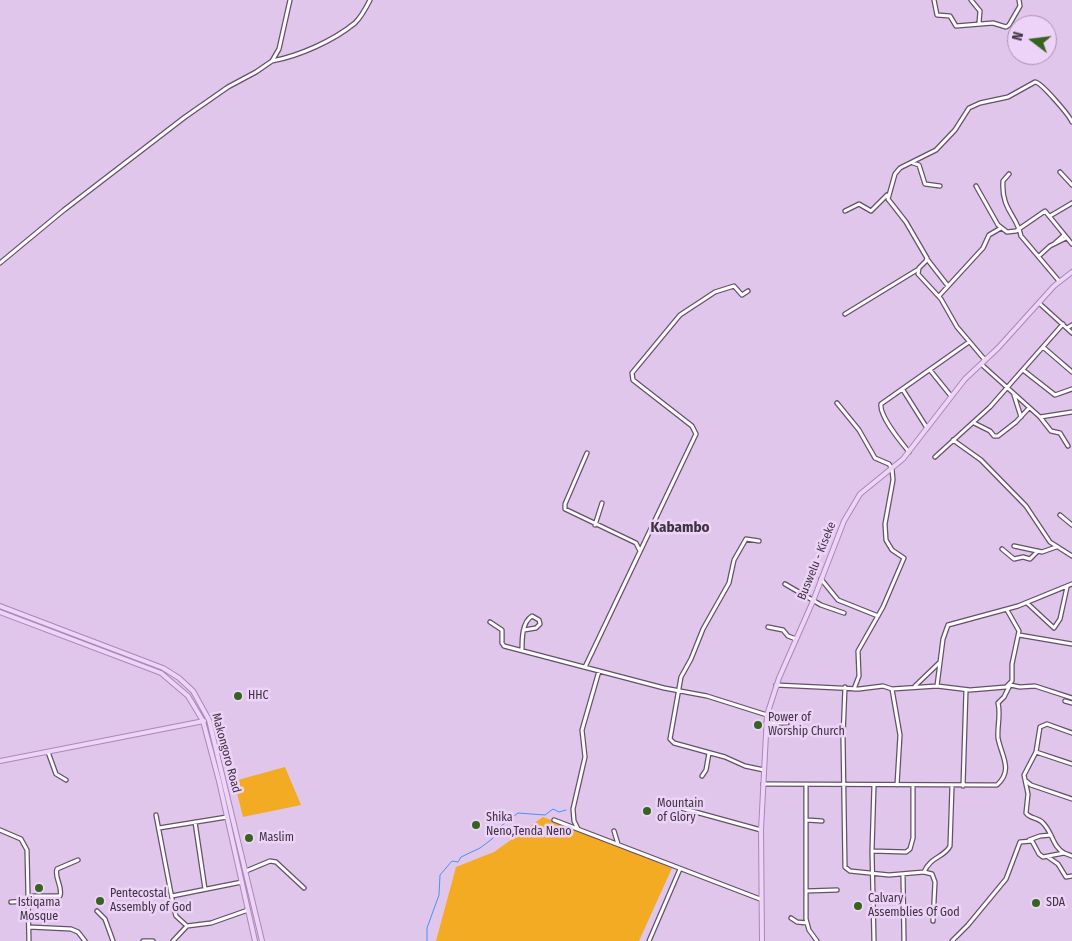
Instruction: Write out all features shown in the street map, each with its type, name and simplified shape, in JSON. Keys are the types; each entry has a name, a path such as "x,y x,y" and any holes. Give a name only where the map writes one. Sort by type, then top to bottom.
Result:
{"main road":[{"name":"Buswelu - Kiseke","path":"762,941 760,899 761,830 767,715 776,685 854,501 864,490 892,469 909,452 965,378 986,361 1059,281 1072,272"},
{"name":"Makongoro Road","path":"0,606 163,668 179,678 193,691 209,720 262,941"},
{"name":"Makongoro Road","path":"0,612 160,673 183,690 193,702 203,721 255,941"},
{"path":"0,761 209,720"}],"street":[{"path":"272,61 279,49 290,0"},
{"path":"0,263 64,210 191,113 272,61 290,58 356,22 370,0"},
{"path":"934,0 937,15 950,16 956,26 979,23 1007,26 1020,6 1018,0"},
{"path":"971,0 980,11 979,23"},
{"path":"845,211 859,204 871,211 887,194 897,171 912,162 932,154 955,130 969,108 980,103 1008,97 1035,82 1040,83 1066,111 1072,122"},
{"path":"1066,111 1071,110"},
{"path":"912,162 919,165 926,184 940,186"},
{"path":"1060,172 1072,185"},
{"path":"1009,174 1003,181 1005,202 1018,230 1059,281"},
{"path":"976,186 1001,228 1007,232 1018,230 1041,212 1045,212 1072,244"},
{"path":"887,194 889,202 906,222 927,259 948,286"},
{"path":"1050,216 1072,203"},
{"path":"939,296 984,248 989,236 1001,228"},
{"path":"1039,256 1065,236"},
{"path":"845,314 918,269 927,259"},
{"path":"918,269 918,274 928,288 939,296 957,327 986,361"},
{"path":"585,667 696,434 692,426 633,380 632,374 668,327 684,312 724,288 734,286 742,295 748,291"},
{"path":"1039,303 1072,333"},
{"path":"936,457 1007,388 1044,348 1063,324"},
{"path":"1067,328 1072,325"},
{"path":"909,452 880,409 884,401 903,390 969,342"},
{"path":"1044,348 1072,372"},
{"path":"981,364 1040,417 1051,431 1061,434 1068,446"},
{"path":"930,370 951,396"},
{"path":"1023,370 1056,395 1072,389"},
{"path":"903,390 927,428"},
{"path":"1014,394 1021,417"},
{"path":"837,403 859,430 875,458 889,464 892,469 893,480 885,524 886,540 892,550 904,558 878,616 858,651 858,676 854,689"},
{"path":"974,422 996,436 1021,417 1029,408"},
{"path":"1040,417 1072,412"},
{"path":"953,440 981,460 1026,506 1046,537 1056,547 1072,556"},
{"path":"587,453 564,507 570,514 636,543 640,552"},
{"path":"595,525 602,503"},
{"path":"1060,515 1072,525"},
{"path":"759,541 747,538 736,555 729,583 703,628 691,659 681,677 671,741 764,770"},
{"path":"1014,546 1038,551 1056,547"},
{"path":"1002,549 1014,559 1023,557 1028,559 1038,551"},
{"path":"821,579 838,600 878,616"},
{"path":"786,584 813,601 844,613"},
{"path":"937,686 943,638 948,625 1006,610 1072,584"},
{"path":"1027,603 1054,628 1060,620 1067,586"},
{"path":"764,784 995,786 1002,780 1007,762 998,739 998,703 1004,697 1012,681 1012,664 1019,629 1006,610"},
{"path":"522,650 524,630 530,616 535,616 540,620 540,624 536,628 524,630"},
{"path":"490,622 502,630 503,645 679,692 707,696 767,715"},
{"path":"768,627 783,630 788,636 796,639"},
{"path":"1018,635 1072,644"},
{"path":"915,686 940,661"},
{"path":"578,830 574,822 573,809 585,757 582,730 599,671"},
{"path":"776,685 814,688 845,687 854,689 883,686 892,689 937,686 966,690 1009,685 1035,686 1072,698"},
{"path":"845,687 843,737 844,866 848,870 903,876 924,872 929,873 934,877 933,920"},
{"path":"892,689 900,729 896,785"},
{"path":"964,786 966,690"},
{"path":"1065,701 1072,703"},
{"path":"766,723 787,723"},
{"path":"1072,733 1044,724 1038,731 1036,752 1025,773 1028,794 1026,813 1042,821 1051,835 1056,848 1072,856"},
{"path":"48,752 56,774 66,780"},
{"path":"1036,752 1072,764"},
{"path":"702,776 706,770 709,753"},
{"path":"1025,779 1031,785 1072,799"},
{"path":"806,785 805,866 807,923 809,930 817,941"},
{"path":"874,785 872,851 874,941"},
{"path":"872,851 906,852 910,849 913,838 913,785"},
{"path":"924,872 930,860 948,851 950,846 952,786"},
{"path":"681,808 761,830"},
{"path":"156,815 176,916 187,926"},
{"path":"159,828 227,817"},
{"path":"554,820 760,899"},
{"path":"807,820 822,820"},
{"path":"195,822 205,889"},
{"path":"0,830 17,837 26,846 29,941"},
{"path":"614,831 618,844"},
{"path":"952,941 968,925 1006,879 1020,842 1051,835"},
{"path":"1029,840 1041,856 1048,857 1064,853"},
{"path":"1048,857 1058,864 1066,877 1072,876"},
{"path":"12,902 60,896 62,892 56,875 57,869 78,860"},
{"path":"246,871 270,861 276,862 304,888"},
{"path":"649,941 680,869"},
{"path":"903,876 904,941"},
{"path":"172,896 242,882"},
{"path":"806,891 837,890"},
{"path":"173,941 187,926 211,923 248,910"},
{"path":"97,911 105,919 113,941"},
{"path":"791,918 797,922 807,923"},
{"path":"29,927 71,929 78,932 85,941"},
{"path":"143,941 153,941"}],"shaded area":[{"path":"285,767 301,805 243,817 234,781"},
{"path":"543,817 672,868 639,941 436,941 456,867 494,852"}],"waterway":[{"path":"427,941 427,928 439,895 440,875 452,861 458,862 461,857 480,848 492,839 501,826 518,813 545,815 553,809 559,812 566,810"}],"place":[{"name":"HHC","path":"238,696"},
{"name":"Power of Worship Church","path":"758,725"},
{"name":"Mountain of Glory","path":"647,811"},
{"name":"Shika Neno,Tenda Neno","path":"476,825"},
{"name":"Maslim","path":"249,838"},
{"name":"Istiqama Mosque","path":"39,888"},
{"name":"Pentecostal Assembly of God","path":"100,901"},
{"name":"SDA","path":"1036,903"},
{"name":"Calvary Assemblies Of God","path":"858,906"}],"district":[{"name":"Kabambo","path":"680,528"}]}
